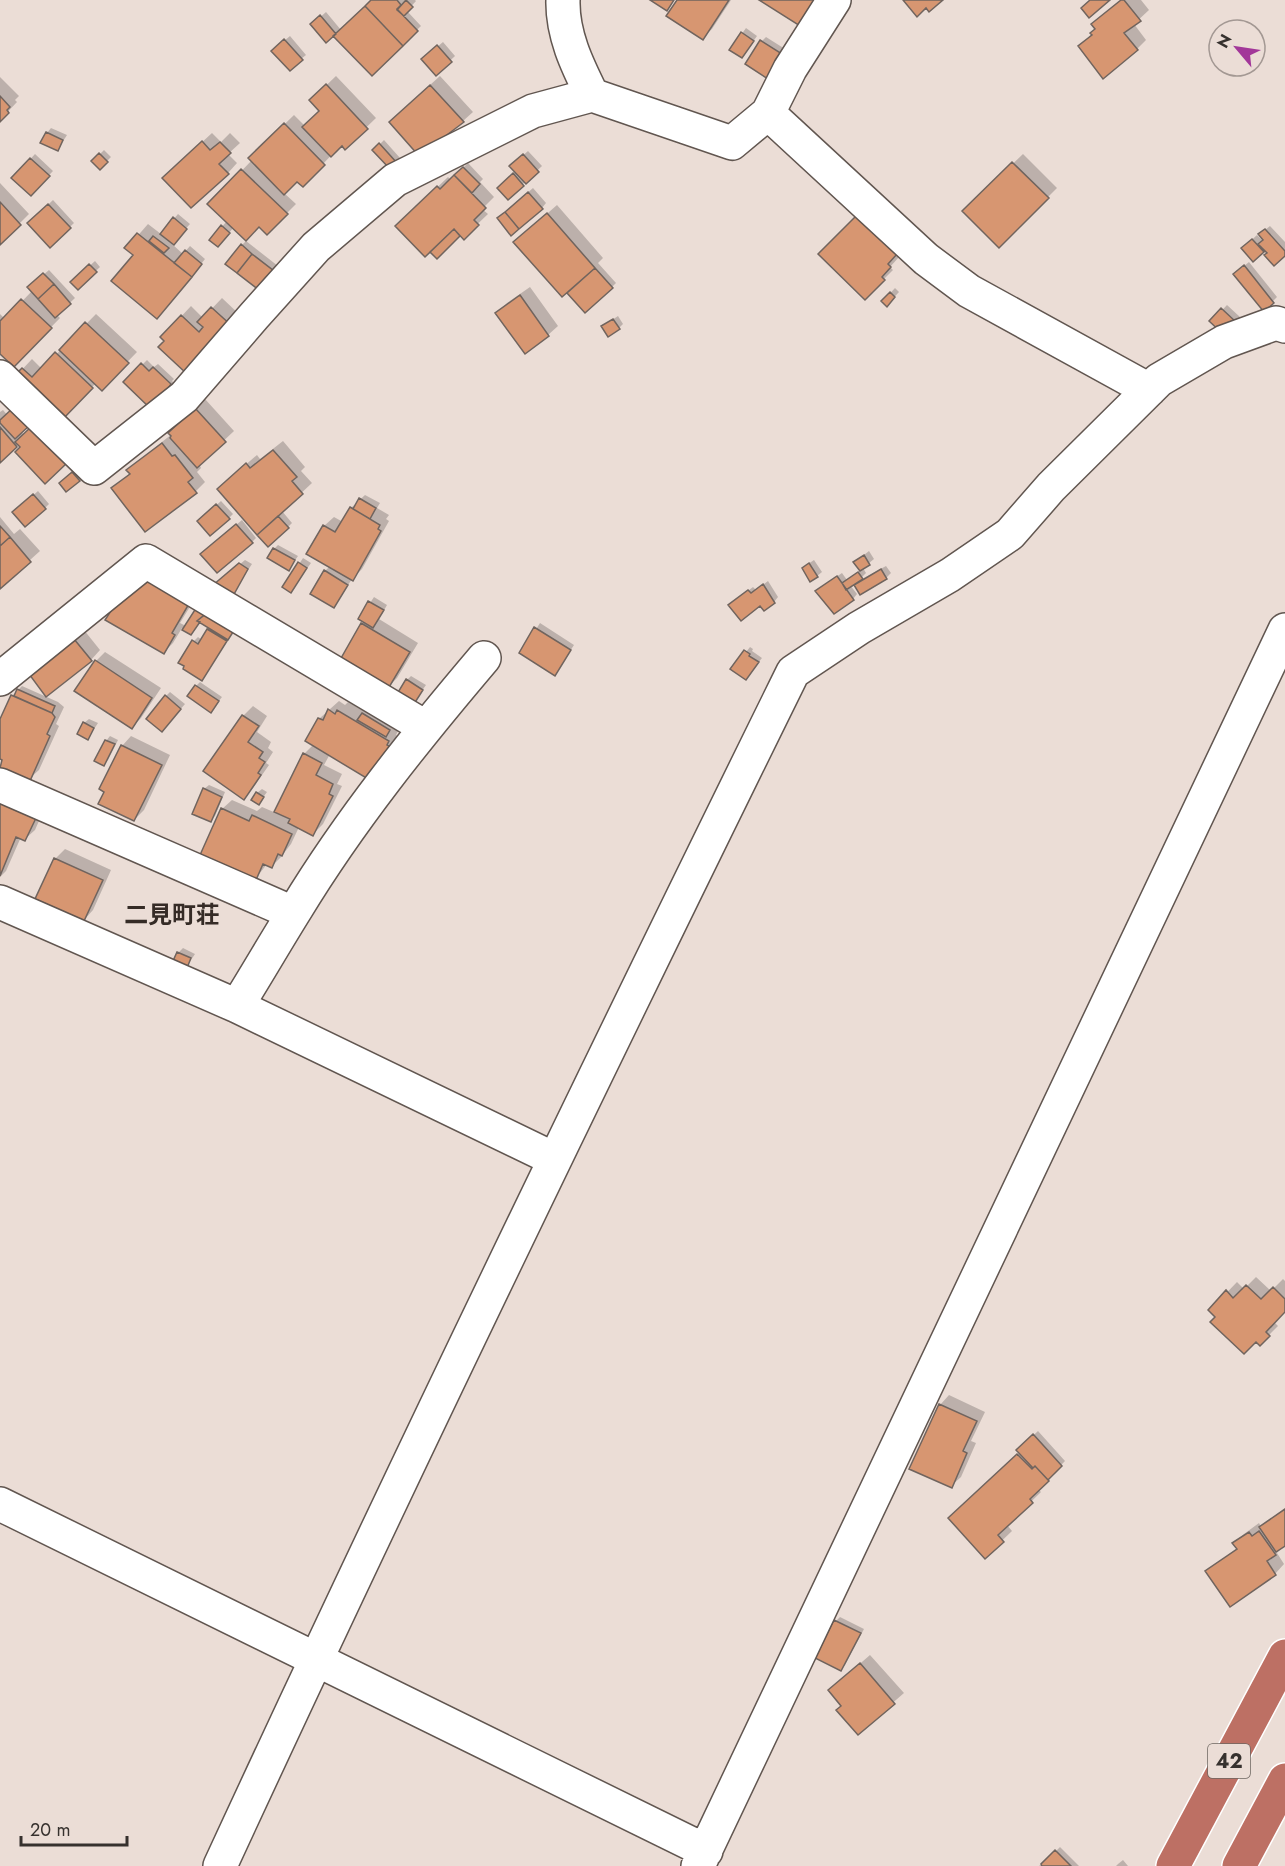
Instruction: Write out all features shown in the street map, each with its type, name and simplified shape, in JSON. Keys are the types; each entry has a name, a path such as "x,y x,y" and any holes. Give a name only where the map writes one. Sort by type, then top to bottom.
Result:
{"highway":[{"name":"42","path":"1173,1866 1285,1656"},
{"path":"1239,1866 1285,1780"}],"street":[{"path":"563,0 563,14 574,59 592,95"},
{"path":"0,377 94,468 184,397 316,247 395,180 533,111 592,95 732,144 768,113 790,69 834,0"},
{"path":"768,113 926,259 969,291 1149,390"},
{"path":"220,1866 315,1660 554,1159 792,672 859,628 950,575 1010,534 1051,487 1159,380 1224,342 1276,323 1285,326"},
{"path":"0,679 146,561 425,727"},
{"path":"0,1504 315,1660 702,1858 1285,630"},
{"path":"237,1006 293,913 357,819 425,727 484,658"},
{"path":"0,785 293,913"},
{"path":"0,902 237,1006 554,1159"}],"building":[{"path":"371,0 397,0 401,5 397,9 418,31 403,46 365,6"},
{"path":"406,0 413,7 404,16 397,10"},
{"path":"650,0 674,0 667,11"},
{"path":"677,0 729,0 703,40 666,16"},
{"path":"759,0 827,0 808,31"},
{"path":"903,0 943,0 929,12 926,8 917,17"},
{"path":"1090,0 1110,0 1089,18 1081,8"},
{"path":"1124,0 1141,21 1124,33 1138,50 1103,79 1078,46 1092,35 1090,33 1095,29 1091,24"},
{"path":"365,6 403,46 372,76 333,36"},
{"path":"320,15 336,34 326,43 310,24"},
{"path":"741,32 754,41 742,58 729,50"},
{"path":"284,39 303,60 290,71 271,51"},
{"path":"760,40 790,59 774,83 745,64"},
{"path":"437,45 452,62 436,76 421,59"},
{"path":"326,84 368,129 345,150 342,146 331,157 302,127 319,111 309,100"},
{"path":"430,85 464,122 419,156 389,122"},
{"path":"0,96 10,107 7,110 9,113 0,122"},
{"path":"284,123 325,165 303,187 297,182 284,195 248,158"},
{"path":"46,132 63,140 58,151 40,143"},
{"path":"202,141 210,150 220,142 231,153 219,164 229,174 191,208 162,178"},
{"path":"379,143 397,163 390,169 372,150"},
{"path":"99,153 108,162 100,170 91,161"},
{"path":"523,154 539,172 526,184 509,166"},
{"path":"30,158 50,176 31,196 11,178"},
{"path":"1012,162 1049,198 999,248 962,211"},
{"path":"463,167 480,184 472,193 454,175"},
{"path":"241,169 288,214 267,235 259,227 246,241 207,204"},
{"path":"513,173 524,186 508,200 497,188"},
{"path":"454,175 486,208 474,220 479,225 464,240 454,229 425,257 395,226 437,186 440,189"},
{"path":"528,192 543,209 519,229 505,212"},
{"path":"0,202 21,225 0,245"},
{"path":"48,204 71,228 50,248 27,223"},
{"path":"505,212 519,229 511,236 497,218"},
{"path":"547,213 595,268 562,297 513,242"},
{"path":"858,214 898,253 888,264 891,267 882,277 885,280 865,300 818,254"},
{"path":"173,217 187,229 174,245 160,234"},
{"path":"221,225 230,233 218,247 209,240"},
{"path":"454,229 460,236 437,259 430,252"},
{"path":"1265,229 1285,251 1285,256 1274,266 1264,255 1267,253 1258,244 1263,240 1258,234"},
{"path":"137,233 192,277 157,319 111,281 133,255 124,248"},
{"path":"153,236 169,248 164,253 149,241"},
{"path":"1252,239 1264,252 1253,262 1241,248"},
{"path":"241,244 252,254 237,273 225,264"},
{"path":"185,250 202,264 192,277 174,263"},
{"path":"252,254 274,271 259,290 237,273"},
{"path":"89,264 97,272 78,290 70,282"},
{"path":"1244,265 1274,303 1264,312 1233,274"},
{"path":"595,268 613,288 585,313 567,293"},
{"path":"43,273 54,284 38,299 27,287"},
{"path":"54,284 71,304 55,318 38,299"},
{"path":"890,292 895,297 887,307 881,301"},
{"path":"520,295 549,336 525,354 495,313"},
{"path":"21,299 52,328 14,367 0,354 0,321"},
{"path":"211,307 232,326 187,374 158,347 164,341 160,337 181,315 199,332 203,327 197,322"},
{"path":"1221,308 1236,322 1224,335 1209,321"},
{"path":"613,319 620,329 608,337 601,326"},
{"path":"85,322 129,363 102,391 59,350"},
{"path":"55,352 93,388 63,419 15,375 22,368 32,377"},
{"path":"141,363 149,371 153,367 171,384 169,387 175,392 151,409 123,382"},
{"path":"14,407 30,425 15,439 0,423 0,420"},
{"path":"195,408 226,442 197,468 168,433"},
{"path":"32,426 67,463 45,484 15,452 20,447 15,442"},
{"path":"0,427 17,447 0,463"},
{"path":"162,443 193,478 188,482 197,493 145,532 111,488 130,474 126,470"},
{"path":"273,450 297,477 292,481 303,494 257,535 217,489 246,463 250,468"},
{"path":"72,472 80,481 66,492 59,483"},
{"path":"33,494 46,509 25,527 12,512"},
{"path":"359,498 376,508 370,519 353,509"},
{"path":"216,504 230,519 210,536 197,521"},
{"path":"350,507 380,525 378,529 381,531 353,581 306,554 323,525 335,532"},
{"path":"278,516 289,528 268,547 257,535"},
{"path":"236,524 253,543 217,573 200,554"},
{"path":"0,526 10,537 0,546"},
{"path":"10,537 31,562 0,589 0,546"},
{"path":"273,548 295,560 289,571 267,558"},
{"path":"864,555 870,565 860,571 853,562"},
{"path":"298,562 307,568 291,593 282,587"},
{"path":"239,563 248,569 233,596 213,585"},
{"path":"809,563 818,577 810,582 802,568"},
{"path":"881,569 887,579 860,595 854,585"},
{"path":"324,570 348,585 334,608 310,594"},
{"path":"858,572 863,579 846,590 842,583"},
{"path":"837,576 854,600 834,614 815,591"},
{"path":"150,577 190,602 172,633 175,635 164,654 105,620 118,600 122,602 129,590"},
{"path":"763,584 775,603 764,611 760,606 741,621 728,605 748,590 751,593"},
{"path":"368,601 384,610 373,628 358,619"},
{"path":"198,605 208,612 197,621 200,622 191,635 182,630"},
{"path":"208,612 235,629 228,640 197,621"},
{"path":"361,623 410,652 388,689 340,660"},
{"path":"534,627 571,650 555,676 519,653"},
{"path":"207,629 227,641 202,681 178,663 192,640 198,644"},
{"path":"74,639 92,661 46,697 29,674"},
{"path":"744,650 759,662 746,680 730,669"},
{"path":"95,660 152,698 132,729 74,691"},
{"path":"406,679 423,690 414,704 397,694"},
{"path":"195,685 219,701 211,713 187,696"},
{"path":"17,689 55,706 52,713 14,696"},
{"path":"11,695 52,713 55,717 47,734 50,736 30,781 0,768 2,760 0,759 0,719"},
{"path":"165,695 181,709 162,732 146,719"},
{"path":"328,709 335,714 337,710 389,741 387,745 396,750 373,782 305,741 318,718 323,720"},
{"path":"362,713 390,730 386,737 357,720"},
{"path":"242,715 259,726 248,742 263,752 259,758 265,762 258,773 261,775 244,800 203,771"},
{"path":"83,722 94,728 88,740 77,734"},
{"path":"105,740 115,744 104,766 94,761"},
{"path":"121,745 162,765 134,821 98,804 104,792 99,789"},
{"path":"303,753 322,763 316,775 333,784 329,794 333,796 313,836 288,823 290,819 274,812"},
{"path":"203,788 222,797 211,822 192,814"},
{"path":"256,792 264,797 259,805 251,800"},
{"path":"0,800 37,816 25,841 16,837 0,876"},
{"path":"221,808 249,821 252,815 292,834 282,856 278,854 272,868 263,864 256,880 200,855"},
{"path":"54,858 103,880 84,921 35,899"},
{"path":"177,952 191,958 187,968 173,961"},
{"path":"1246,1285 1261,1299 1273,1287 1285,1299 1285,1312 1266,1332 1270,1336 1260,1346 1256,1342 1244,1354 1210,1322 1215,1317 1208,1310 1226,1290 1233,1298"},
{"path":"939,1404 977,1421 963,1451 967,1453 952,1488 909,1469"},
{"path":"1033,1434 1062,1466 1048,1480 1016,1450"},
{"path":"1017,1454 1032,1469 1035,1466 1049,1481 1030,1499 1033,1503 998,1535 1004,1542 985,1559 948,1518"},
{"path":"1285,1509 1285,1546 1276,1552 1259,1527"},
{"path":"1259,1531 1276,1555 1267,1561 1276,1575 1230,1607 1205,1571 1237,1549 1232,1543 1249,1532 1252,1536"},
{"path":"834,1620 861,1633 841,1671 815,1658"},
{"path":"860,1663 895,1704 858,1735 836,1710 841,1706 828,1690"},
{"path":"1055,1850 1071,1866 1042,1866 1041,1864"}],"district":[{"name":"二見町荘","path":"172,915"}]}
